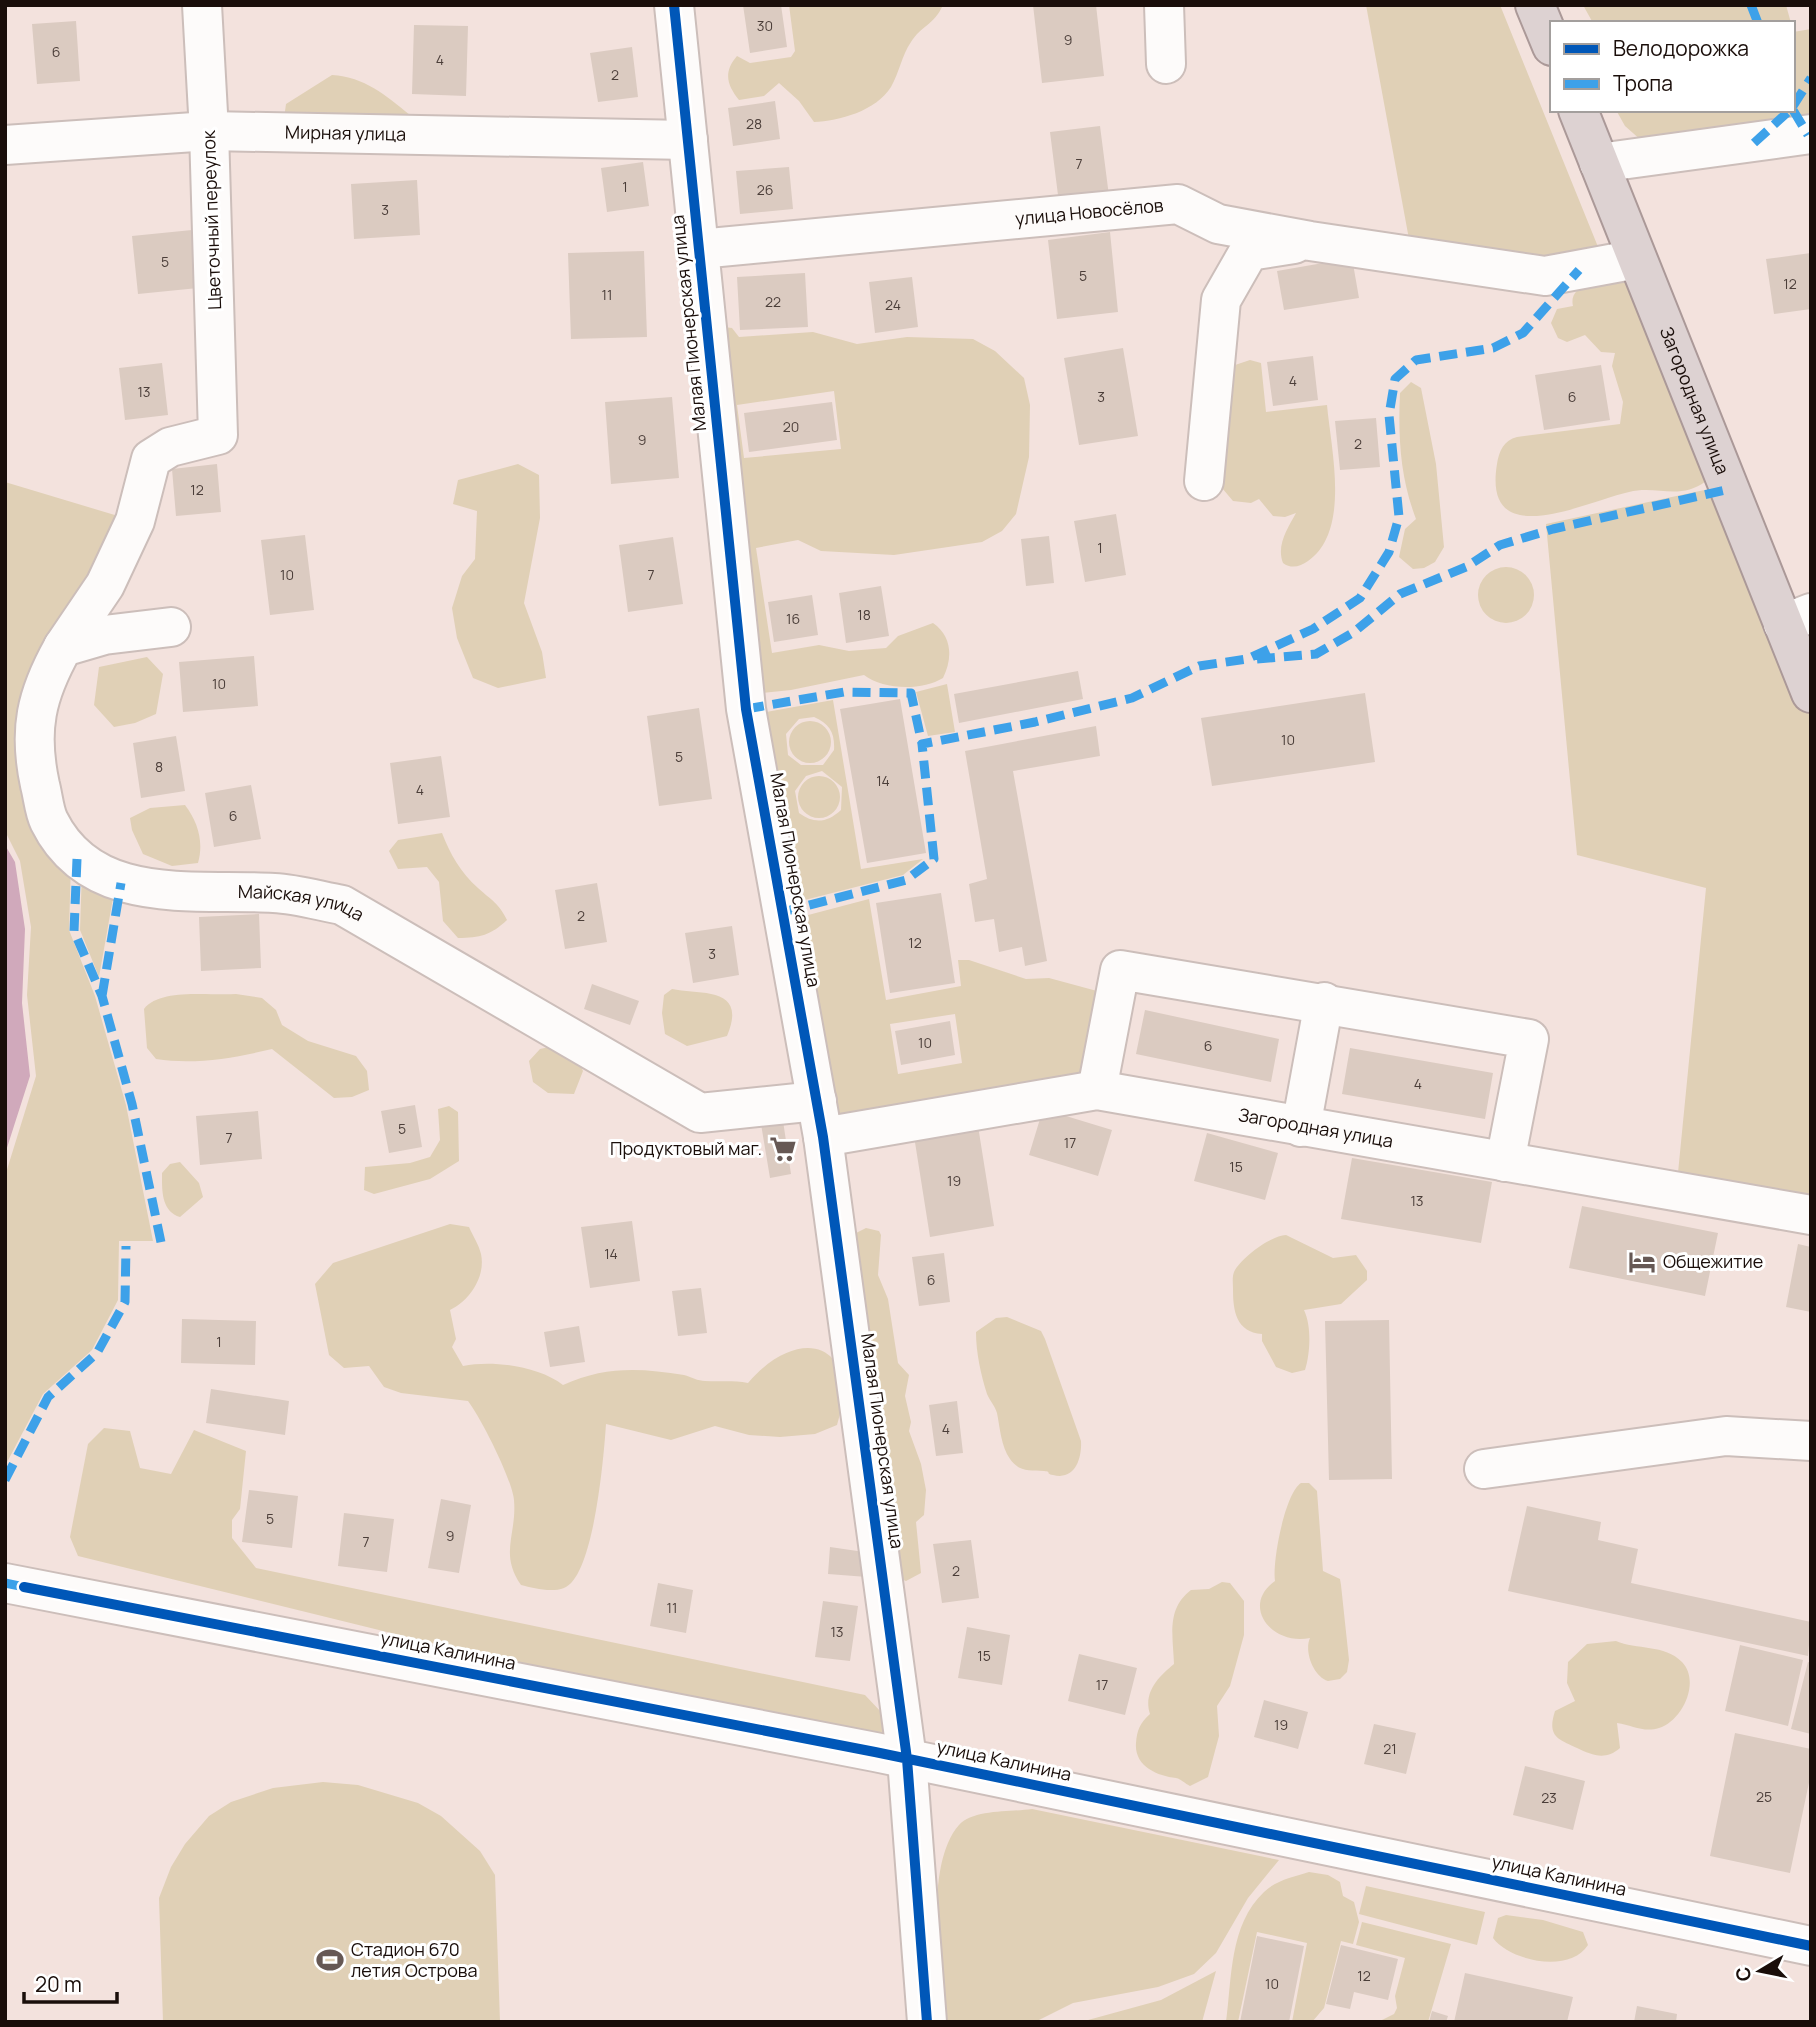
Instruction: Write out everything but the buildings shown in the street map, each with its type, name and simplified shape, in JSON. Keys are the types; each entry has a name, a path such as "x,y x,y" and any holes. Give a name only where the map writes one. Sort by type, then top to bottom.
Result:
{"highway":[{"path":"1535,5 1550,41"},
{"name":"Загородная улица","path":"1579,112 1637,259 1797,619 1811,693"}],"street":[{"name":"Цветочный переулок","path":"202,5 209,131 218,435"},
{"name":"Малая Пионерская улица","path":"674,5 746,709 820,1119 907,1759 927,2022"},
{"path":"1164,5 1166,64"},
{"name":"Мирная улица","path":"5,145 209,131 688,140"},
{"path":"1599,163 1811,134"},
{"name":"улица Новосёлов","path":"699,249 1178,204 1218,224 1310,241 1545,275 1637,259"},
{"path":"1204,481 1220,300 1249,251 1310,241"},
{"name":"Майская улица","path":"218,435 170,447 151,459 130,531 105,585 43,682 34,728 39,780 48,820 77,859 121,883 209,894 275,893 342,905 700,1113 820,1119"},
{"path":"64,647 104,635 172,627"},
{"path":"1097,1090 1120,970 1324,1002 1529,1039 1505,1162"},
{"path":"1301,1127 1324,1002"},
{"name":"Загородная улица","path":"820,1119 1097,1090 1811,1215"},
{"path":"1484,1469 1726,1436 1811,1441"},
{"name":"улица Калинина","path":"14,1585 907,1759 1811,1946"}],"shaded area":[{"path":"789,5 943,5 936,17 911,42 894,82 884,95 856,113 814,122 799,101 779,83 764,96 739,100 728,78 737,56 750,63 791,57 795,51"},
{"path":"1366,5 1500,5 1607,269 1413,261"},
{"path":"1583,5 1786,5 1790,21 1592,21"},
{"path":"1811,29 1811,128 1651,149 1625,126 1617,112 1795,112 1795,32"},
{"path":"332,75 355,79 374,88 410,115 409,123 284,118 286,104"},
{"path":"1613,272 1630,283 1706,481 1687,490 1639,490 1542,516 1521,515 1505,508 1497,492 1497,464 1505,443 1517,437 1620,424 1623,402 1612,366 1615,353 1601,352 1585,335 1567,342 1558,338 1551,323 1557,309 1573,306 1575,293 1580,288"},
{"path":"724,327 732,328 739,337 813,332 857,344 907,337 973,339 995,351 1024,378 1030,405 1029,457 1016,514 1002,531 982,542 894,555 821,551 798,540 756,548 772,653 819,645 849,651 886,648 898,636 933,623 944,634 949,648 943,678 924,685 903,687 881,684 864,675 791,690 753,694","holes":["834,391 841,449 744,458 737,405"]},
{"path":"1250,360 1261,363 1266,412 1327,405 1334,466 1334,510 1330,530 1321,548 1299,566 1286,565 1281,556 1284,537 1296,513 1285,517 1273,516 1259,499 1251,503 1233,501 1222,488 1232,366"},
{"path":"1411,382 1421,388 1436,464 1444,547 1435,562 1424,568 1413,569 1399,557 1405,529 1416,519 1403,472 1399,425 1400,393"},
{"path":"518,464 539,475 540,518 524,603 542,652 546,678 498,688 473,678 457,638 452,608 462,576 475,559 477,511 453,504 458,480"},
{"path":"5,482 128,519 37,679 71,862 69,930 95,996 126,1105 153,1241 119,1241 118,1300 92,1350 43,1394 5,1466 5,1176 36,1076 27,995 31,927 20,861 5,831"},
{"path":"1723,486 1811,704 1811,1208 1677,1183 1706,888 1577,855 1546,524"},
{"path":"1500,567 1512,567 1522,571 1530,579 1534,595 1530,611 1522,619 1512,623 1500,623 1490,619 1482,611 1478,601 1478,589 1482,579 1490,571"},
{"path":"147,657 163,674 156,714 135,723 114,727 94,705 99,667"},
{"path":"947,684 955,732 928,736 916,692"},
{"path":"833,700 861,869 923,859 903,875 789,904 755,714","holes":["814,717 830,730 834,739 834,750 823,765 801,765 788,755 786,734 799,719","822,771 842,787 841,810 826,820 815,820 799,813 795,791 806,776"]},
{"path":"810,721 825,727 831,742 825,757 810,763 795,757 789,742 795,727"},
{"path":"819,776 834,782 840,797 834,812 819,818 804,812 798,797 804,782"},
{"path":"185,805 199,832 198,863 172,866 143,854 132,830 130,818 150,808"},
{"path":"442,833 461,870 504,914 507,920 496,929 479,936 458,938 443,921 439,882 427,867 398,869 389,851 398,840"},
{"path":"5,845 15,862 25,929 22,1003 30,1076 5,1154"},
{"path":"82,870 115,887 99,977 80,930"},
{"path":"869,899 886,1000 961,986 958,960 969,960 1026,979 1049,978 1108,994 1091,1084 829,1129 793,919","holes":["955,1014 962,1063 898,1074 890,1024"]},
{"path":"672,989 708,993 726,1001 731,1008 732,1020 727,1036 687,1046 665,1034 662,1013 664,995"},
{"path":"186,994 236,994 262,998 276,1010 282,1025 308,1041 356,1056 367,1071 369,1090 352,1097 334,1098 272,1049 229,1058 171,1061 156,1059 147,1048 144,1009 151,1002"},
{"path":"549,1047 579,1062 583,1071 574,1094 548,1093 533,1082 529,1061 540,1049"},
{"path":"449,1106 458,1112 459,1161 430,1179 374,1194 364,1190 365,1167 410,1163 430,1157 440,1140 438,1109"},
{"path":"180,1162 199,1183 203,1197 180,1217 166,1205 162,1173 170,1164"},
{"path":"450,1224 469,1227 480,1251 482,1263 475,1287 464,1301 450,1310 456,1339 452,1347 463,1366 515,1366 541,1373 563,1385 593,1374 623,1370 684,1375 702,1381 748,1383 767,1364 787,1353 805,1348 821,1350 833,1359 841,1375 842,1397 837,1425 815,1434 780,1437 749,1435 715,1426 671,1440 606,1424 596,1514 583,1562 574,1579 564,1588 542,1590 521,1585 511,1563 510,1553 514,1512 512,1490 495,1449 468,1401 401,1393 384,1387 369,1366 344,1368 329,1355 315,1284 333,1263"},
{"path":"866,1228 879,1231 881,1235 878,1275 888,1299 898,1363 909,1375 905,1396 911,1422 909,1431 921,1464 926,1490 924,1515 916,1522 921,1573 906,1581 901,1579 888,1514 887,1463 873,1394 870,1337 854,1234"},
{"path":"1286,1235 1333,1258 1356,1255 1367,1271 1367,1280 1341,1304 1304,1310 1309,1332 1307,1364 1305,1370 1292,1373 1276,1367 1262,1341 1262,1334 1241,1325 1235,1312 1233,1297 1233,1276 1238,1266 1264,1243"},
{"path":"1007,1317 1041,1331 1045,1339 1081,1441 1079,1460 1067,1474 1053,1475 1047,1471 1021,1468 1013,1463 1005,1448 997,1413 983,1379 976,1332 996,1318"},
{"path":"104,1428 130,1431 140,1468 171,1474 194,1430 246,1451 240,1509 232,1520 232,1538 256,1568 865,1695 882,1713 889,1741 875,1752 78,1556 70,1537 88,1444"},
{"path":"1301,1483 1309,1483 1317,1491 1323,1571 1340,1579 1349,1660 1347,1672 1340,1679 1328,1681 1314,1669 1308,1650 1310,1638 1284,1636 1265,1622 1261,1612 1260,1602 1265,1591 1275,1581 1278,1544 1285,1513 1295,1489"},
{"path":"1222,1582 1230,1583 1244,1601 1244,1635 1230,1686 1217,1706 1219,1736 1208,1777 1190,1786 1177,1778 1154,1772 1143,1764 1136,1751 1136,1738 1141,1724 1150,1714 1148,1706 1153,1686 1174,1664 1172,1633 1174,1614 1178,1606 1191,1590 1209,1589"},
{"path":"1616,1641 1675,1656 1687,1670 1689,1690 1675,1718 1659,1728 1643,1729 1617,1723 1620,1748 1598,1756 1555,1736 1553,1719 1555,1711 1575,1701 1567,1683 1568,1662 1587,1644"},
{"name":"Стадион 670 летия Острова","path":"323,1782 358,1785 418,1803 441,1816 480,1851 495,1875 500,2022 163,2022 159,1898 171,1867 185,1844 209,1816 231,1802 273,1788"},
{"path":"1032,1809 1279,1860 1248,1898 1216,1953 1194,1974 1158,1987 1073,2003 1035,2022 944,2022 936,1920 941,1865 948,1843 959,1825 973,1816"},
{"path":"1309,1872 1328,1875 1340,1882 1343,1896 1354,1902 1359,1922 1353,1944 1341,1941 1324,2008 1312,2022 1292,2022 1307,1943 1257,1932 1238,2022 1226,2022 1234,1953 1244,1920 1253,1905 1269,1888 1285,1879"},
{"path":"1366,1886 1485,1912 1477,1945 1359,1914"},
{"path":"1506,1915 1543,1920 1583,1932 1588,1945 1579,1954 1555,1962 1512,1953 1493,1938 1498,1918"},
{"path":"1362,1922 1451,1944 1428,2022 1378,2022 1394,2014 1397,2008 1395,1996 1405,1958 1356,1945"},
{"path":"1216,1971 1202,2022 1072,2022 1161,2000"}],"marked path":[{"path":"1751,5 1757,21"},
{"path":"1795,103 1811,78"},
{"path":"1754,143 1788,112"},
{"path":"1794,112 1808,135"},
{"path":"783,912 906,880 934,859 922,744 1035,722 1132,698 1199,666 1247,659 1313,629 1360,598 1389,552 1399,517 1389,415 1395,379 1416,360 1493,348 1523,333 1579,270"},
{"path":"1257,659 1316,654 1354,632 1400,594 1466,567 1500,545 1553,529 1730,489"},
{"path":"746,709 844,692 911,693 922,744"},
{"path":"77,859 74,931 102,996 132,1104 162,1247"},
{"path":"102,996 121,883"},
{"path":"5,1480 48,1397 97,1353 125,1302 126,1246"},
{"path":"5,1583 24,1587"}],"cycle path":[{"path":"674,5 746,709 823,1137 907,1759 927,2022"},
{"path":"24,1587 875,1752 1811,1946"}],"place":[{"name":"Продуктовый маг.","path":"783,1149"},
{"name":"Общежитие","path":"1642,1262"},
{"name":"Стадион 670 летия Острова","path":"330,1960"}]}
